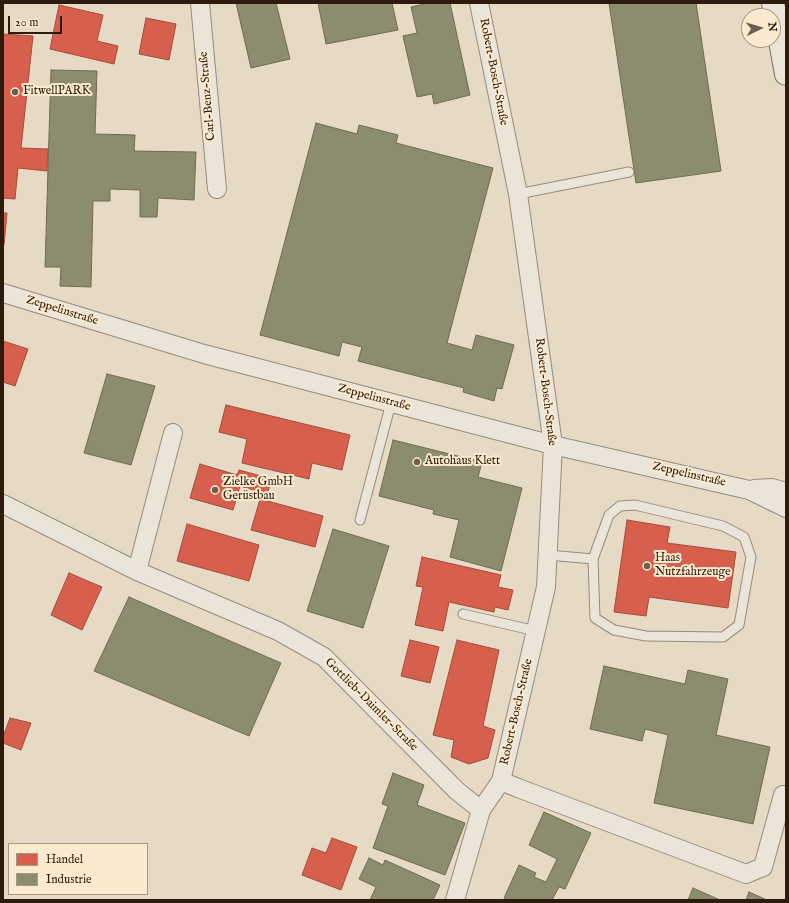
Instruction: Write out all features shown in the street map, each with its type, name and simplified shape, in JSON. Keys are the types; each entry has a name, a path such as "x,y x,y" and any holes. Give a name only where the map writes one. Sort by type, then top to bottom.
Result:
{"main road":[{"path":"773,3 786,74"}],"street":[{"name":"Carl-Benz-Straße","path":"200,3 217,189"},
{"name":"Robert-Bosch-Straße","path":"455,900 481,810 501,781 546,587 553,445 518,194 479,3"},
{"name":"Zeppelinstraße","path":"3,293 204,354 553,445 749,490 786,508"},
{"path":"137,571 173,433"},
{"name":"Zeppelinstraße","path":"749,490 772,488 786,492"},
{"name":"Gottlieb-Daimler-Straße","path":"3,504 137,571 278,631 324,657 457,792 481,810"},
{"name":"Robert-Bosch-Straße","path":"501,781 746,874 763,867 785,794"}],"lane":[{"path":"518,194 629,172"},
{"path":"360,520 391,403"},
{"path":"635,504 723,526 744,537 751,557 739,626 723,637 646,636 614,630 595,618 594,559 609,515 620,506 635,504"},
{"path":"548,555 594,559"},
{"path":"463,614 536,631"}],"building: Handel":[{"path":"59,5 103,15 97,41 118,46 114,64 50,49"},
{"path":"146,18 176,24 169,60 139,54"},
{"name":"FitwellPARK","path":"3,34 33,36 21,148 48,149 47,171 18,168 15,199 3,198"},
{"path":"3,213 7,213 4,245 3,245"},
{"path":"3,341 28,349 15,386 3,382"},
{"path":"226,405 350,435 342,470 312,463 309,479 242,463 247,439 219,432"},
{"name":"Zielke GmbH Gerüstbau","path":"200,464 237,475 239,470 272,479 267,494 240,486 233,510 190,498"},
{"path":"260,499 323,516 315,547 251,530"},
{"path":"627,520 670,527 667,543 736,552 728,608 649,597 646,616 614,612"},
{"path":"187,524 259,545 249,581 177,561"},
{"path":"422,557 501,575 498,587 513,590 508,610 495,607 494,612 449,602 443,631 415,625 423,587 416,586"},
{"path":"69,573 102,587 82,630 51,615"},
{"path":"410,640 439,647 430,683 401,676"},
{"path":"457,640 499,650 483,726 495,730 488,758 469,764 451,757 454,740 433,735"},
{"path":"10,718 31,723 21,750 3,743 3,737"},
{"path":"332,838 357,847 341,890 302,875 312,848 326,853"}],"building: Industrie":[{"path":"236,3 276,3 290,59 251,68"},
{"path":"318,3 392,3 398,30 326,44"},
{"path":"428,3 450,3 470,95 434,104 432,94 417,97 403,36 417,33 411,7"},
{"path":"609,3 696,3 721,171 636,183"},
{"path":"51,70 97,71 95,134 135,135 134,151 196,152 194,200 158,198 157,217 140,217 140,190 110,189 110,201 93,201 91,287 60,286 61,267 45,267"},
{"path":"316,123 357,134 359,125 398,135 396,143 493,168 447,343 472,350 476,335 514,345 502,389 497,388 494,401 463,392 464,388 358,361 362,347 342,342 339,356 260,335"},
{"path":"107,374 155,386 131,465 84,453"},
{"path":"393,440 482,462 478,477 522,488 501,571 450,557 459,520 433,514 434,510 379,496"},
{"path":"333,529 389,546 363,628 307,611"},
{"path":"129,597 281,663 249,736 94,671"},
{"path":"604,666 685,684 688,670 728,679 716,735 770,747 753,824 654,803 668,735 645,729 642,741 590,729"},
{"path":"393,773 424,785 417,805 465,823 445,875 373,848 388,806 382,804"},
{"path":"544,812 591,833 565,889 559,887 552,900 509,900 504,898 519,865 536,873 534,877 546,882 557,859 529,845"},
{"path":"369,858 383,865 385,860 440,885 433,900 370,900 376,887 359,879"},
{"path":"693,888 720,900 688,900"},
{"path":"749,892 767,900 746,900"}],"place":[{"name":"FitwellPARK","path":"15,92"},
{"name":"Autohaus Klett","path":"417,462"},
{"name":"Zielke GmbH Gerüstbau","path":"215,490"},
{"name":"Haas Nutzfahrzeuge","path":"647,566"}]}
